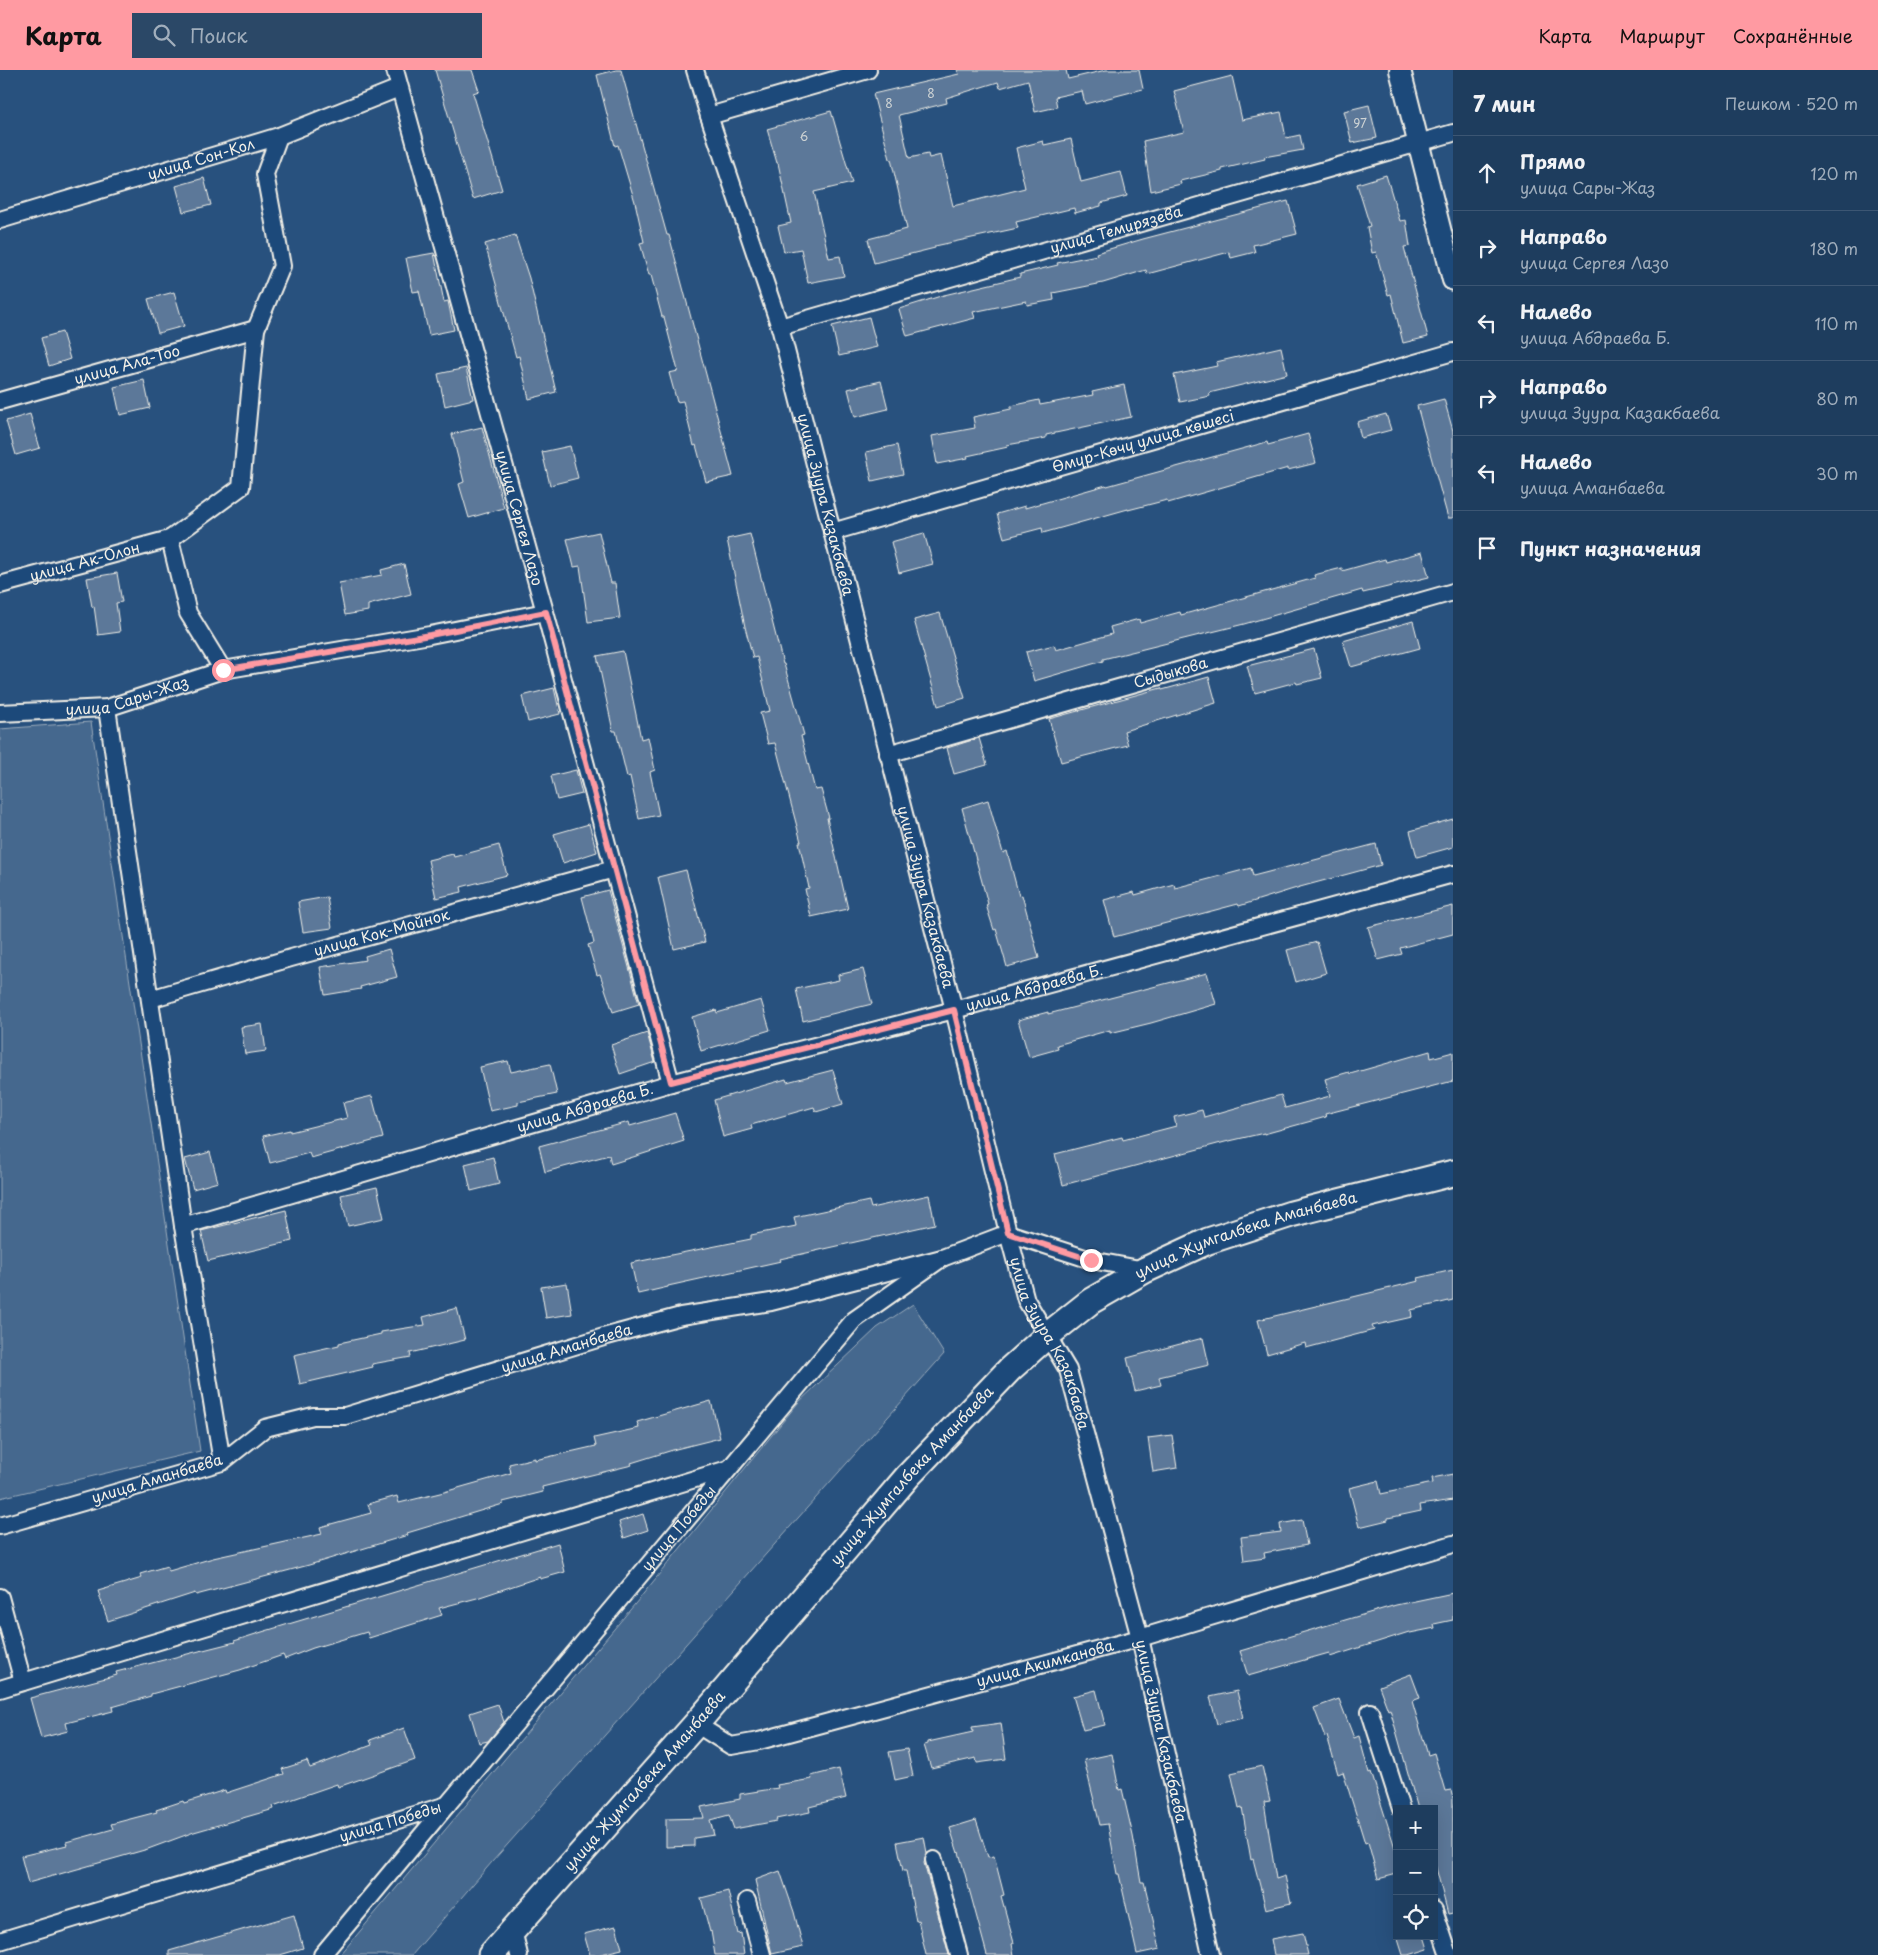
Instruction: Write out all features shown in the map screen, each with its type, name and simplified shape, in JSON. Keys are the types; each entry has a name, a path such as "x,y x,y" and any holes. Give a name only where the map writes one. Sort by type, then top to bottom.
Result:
{"main road":[{"name":"улица Жумгалбека Аманбаева","path":"491,1955 696,1724 908,1476 1010,1369 1048,1335 1090,1302 1144,1270 1208,1241 1291,1214 1453,1173"}],"street":[{"name":"улица Сергея Лазо","path":"395,70 546,612 671,1082"},
{"name":"улица Зуура Казакбаева","path":"695,70 708,116 780,328 1026,1300 1068,1370 1140,1638 1211,1955"},
{"path":"708,116 868,70"},
{"path":"1400,70 1453,280"},
{"name":"улица Сон-Кол","path":"0,220 279,136 400,88"},
{"name":"улица Темирязева","path":"780,328 1453,133"},
{"path":"223,670 188,614 170,539 241,487 256,329 282,266 265,174 279,136"},
{"name":"улица Ала-Тоо","path":"0,401 256,329"},
{"name":"Өмүр-Көчү улица көшесі","path":"832,532 1453,352"},
{"name":"улица Ак-Олон","path":"0,585 170,539"},
{"name":"Сыдыкова","path":"888,754 1453,592"},
{"name":"улица Сары-Жаз","path":"0,713 107,708 223,670 430,635 546,612"},
{"path":"107,708 183,1226 222,1462"},
{"name":"улица Кок-Мойнок","path":"150,999 614,869"},
{"name":"улица Абдраева Б.","path":"183,1226 671,1082 954,1010 1453,874"},
{"path":"1008,1233 1091,1260 1144,1270"},
{"name":"улица Аманбаева","path":"0,1526 222,1462 265,1428 313,1416 345,1416 607,1336 681,1316 771,1302 942,1258 1008,1233"},
{"name":"улица Победы","path":"0,1941 447,1806 854,1320 942,1258"},
{"name":"улица Победы","path":"0,1689 728,1469"},
{"name":"улица Акимканова","path":"696,1724 731,1746 759,1742 1140,1638 1453,1544"},
{"path":"0,1597 23,1682"},
{"path":"1370,1712 1400,1805"},
{"path":"322,1955 447,1806"},
{"path":"934,1860 959,1955"},
{"path":"747,1901 762,1955"},
{"path":"1438,1922 1449,1955"},
{"path":"513,1930 519,1955"}],"shaded area":[{"path":"91,722 200,1451 0,1498 0,729"},
{"path":"913,1304 944,1354 492,1862 412,1955 340,1955 635,1604 798,1403 877,1328"}],"building":[{"path":"435,70 472,70 479,91 473,93 502,190 473,199"},
{"path":"621,70 667,235 669,235 733,476 706,482 696,445 694,446 683,401 677,402 669,373 678,371 664,317 662,317 640,243 644,242 635,202 618,145 615,146 597,75"},
{"path":"957,70 1066,70 1068,79 1106,70 1139,70 1143,89 1085,104 1082,91 1055,97 1057,107 1035,112 1028,80 1000,88 998,82 946,98 947,103 899,115 909,158 928,154 929,158 941,155 953,206 1025,188 1016,148 1043,141 1044,145 1071,139 1081,182 1121,172 1127,196 1075,213 1074,208 1016,222 1018,228 935,246 935,248 874,263 868,239 907,229 891,159 873,94 959,74"},
{"path":"1232,76 1242,120 1281,112 1286,138 1300,135 1303,150 1264,157 1265,159 1222,169 1222,171 1180,181 1181,184 1151,191 1143,141 1184,132 1174,91"},
{"path":"1369,105 1377,138 1352,143 1344,111"},
{"path":"831,111 852,183 814,192 829,258 840,256 844,276 808,283 801,249 784,252 778,226 791,223 778,163 767,129"},
{"path":"1386,175 1400,221 1406,220 1410,246 1404,247 1428,337 1403,343 1391,294 1388,295 1376,252 1372,253 1367,227 1370,226 1357,184"},
{"path":"204,178 211,205 183,212 176,186"},
{"path":"1288,201 1297,234 1253,245 1255,252 1231,258 1229,252 1147,274 1146,270 1103,283 1053,293 1054,300 1027,305 1026,301 973,312 975,318 907,336 899,309 944,295 1020,277 1020,274 1058,265 1057,263 1097,255 1096,253 1143,239"},
{"path":"515,235 529,278 556,392 529,399 519,356 516,357 485,244"},
{"path":"434,253 444,302 448,301 454,330 429,335 419,291 413,292 406,258"},
{"path":"174,292 184,326 158,333 148,299"},
{"path":"869,317 877,347 839,356 832,326"},
{"path":"62,332 70,359 49,366 41,338"},
{"path":"1281,347 1287,374 1209,393 1210,396 1180,402 1174,375 1217,366 1216,362"},
{"path":"466,368 473,399 445,406 438,374"},
{"path":"144,380 150,408 120,415 114,387"},
{"path":"881,381 888,409 855,417 848,389"},
{"path":"1124,385 1131,417 1046,435 1046,438 1007,445 1008,447 967,456 968,458 937,464 932,436 975,428 973,417 1011,409 1011,406 1039,400 1040,405 1093,395 1092,392"},
{"path":"1444,399 1453,431 1453,518 1448,518 1417,406"},
{"path":"30,414 40,448 16,455 6,421"},
{"path":"1386,414 1391,430 1361,438 1357,422"},
{"path":"482,427 504,508 469,518 459,484 464,482 452,434"},
{"path":"1308,434 1316,463 1288,470 1288,468 1168,503 1167,500 1128,509 1043,533 1042,528 1004,538 997,514 1267,442 1268,445"},
{"path":"897,445 903,474 872,481 866,452"},
{"path":"570,446 578,478 550,485 542,452"},
{"path":"599,532 611,583 615,583 620,618 588,622 580,566 574,567 567,539"},
{"path":"924,533 933,564 899,573 891,542"},
{"path":"750,534 783,664 804,735 801,736 815,790 821,789 829,818 827,818 848,909 811,917 805,889 809,888 799,842 801,842 775,743 768,744 760,713 770,711 757,657 753,658 745,627 727,539"},
{"path":"1422,552 1429,577 1363,593 1362,590 1244,624 1103,659 1103,661 1034,681 1026,652 1054,645 1056,650 1112,634 1110,627 1139,619 1140,623 1180,612 1181,615 1315,578 1314,575 1342,568 1342,571 1385,559 1386,562"},
{"path":"404,564 411,594 368,605 368,611 345,615 339,583 382,575 381,570"},
{"path":"117,573 122,602 116,603 120,632 98,635 94,606 92,607 87,578"},
{"path":"940,613 965,698 938,706 914,620"},
{"path":"1413,621 1420,648 1351,667 1343,641"},
{"path":"1314,649 1322,678 1297,684 1296,682 1255,693 1247,666"},
{"path":"623,651 641,739 648,737 655,770 650,772 659,815 639,819 630,776 627,777 616,731 613,731 597,656"},
{"path":"1209,677 1216,703 1124,731 1128,745 1061,762 1049,719 1161,688 1162,690"},
{"path":"554,688 560,714 528,722 522,696"},
{"path":"979,738 987,765 954,774 947,748"},
{"path":"576,770 582,794 557,800 551,776"},
{"path":"988,800 1003,853 1007,851 1019,896 1022,895 1039,958 1007,967 996,929 994,930 986,905 988,904 962,808"},
{"path":"1453,819 1453,847 1417,857 1410,831"},
{"path":"589,824 597,852 563,863 554,834"},
{"path":"1376,844 1381,865 1239,906 1238,904 1114,937 1104,900 1134,892 1135,895 1174,884 1175,888 1251,868 1253,876"},
{"path":"499,845 507,875 461,887 462,892 436,898 428,860 453,854 454,857"},
{"path":"686,870 705,942 674,949 658,877"},
{"path":"608,890 639,1004 613,1012 600,974 597,975 588,945 594,943 582,897"},
{"path":"327,897 332,928 303,932 298,902"},
{"path":"1453,906 1453,934 1400,948 1402,954 1378,960 1368,927"},
{"path":"1317,942 1326,973 1296,982 1287,950"},
{"path":"389,949 397,977 360,987 361,989 325,995 320,967 366,960 365,956"},
{"path":"863,969 872,1004 803,1021 796,989 839,980 838,975"},
{"path":"1207,973 1216,1004 1151,1023 1110,1033 1110,1030 1057,1045 1058,1049 1029,1057 1018,1020"},
{"path":"761,1000 770,1030 701,1051 692,1017 716,1010 717,1013"},
{"path":"262,1024 266,1051 245,1054 241,1027"},
{"path":"647,1033 655,1062 620,1074 611,1045"},
{"path":"1430,1051 1431,1058 1453,1052 1453,1081 1325,1114 1326,1117 1264,1134 1225,1142 1063,1185 1055,1154 1122,1137 1123,1140 1176,1126 1174,1117 1202,1110 1204,1117 1281,1095 1285,1108 1330,1096 1325,1079 1349,1072 1350,1074"},
{"path":"508,1061 511,1072 550,1064 557,1094 518,1102 518,1105 490,1111 480,1067"},
{"path":"833,1070 843,1104 816,1112 814,1107 751,1125 752,1129 723,1137 714,1100 786,1079 787,1082"},
{"path":"372,1096 383,1138 311,1158 309,1153 270,1163 263,1136 290,1130 290,1132 347,1118 343,1103"},
{"path":"675,1113 684,1141 611,1164 609,1155 545,1172 539,1146 629,1122 630,1126"},
{"path":"210,1152 218,1182 193,1189 185,1159"},
{"path":"493,1157 499,1184 471,1191 465,1164"},
{"path":"377,1187 384,1218 348,1226 341,1195"},
{"path":"929,1195 935,1224 638,1294 631,1263 751,1239 751,1235 796,1226 794,1217 869,1201 871,1208"},
{"path":"286,1210 292,1241 208,1261 201,1231"},
{"path":"1453,1270 1453,1300 1411,1310 1412,1317 1372,1326 1374,1330 1306,1348 1305,1343 1267,1354 1258,1320 1419,1281 1418,1278"},
{"path":"567,1283 572,1314 546,1318 541,1287"},
{"path":"457,1308 465,1340 410,1353 411,1357 372,1364 373,1367 300,1384 294,1355 381,1334 381,1332 425,1325 423,1317"},
{"path":"1203,1338 1209,1365 1159,1377 1161,1385 1135,1391 1127,1358"},
{"path":"711,1401 720,1438 676,1449 631,1463 632,1465 542,1487 543,1492 503,1502 503,1504 407,1533 408,1535 309,1565 196,1595 195,1593 108,1621 98,1591 142,1578 140,1574 167,1566 169,1571 213,1558 322,1534 320,1527 371,1513 368,1504 397,1496 399,1503 511,1473 509,1464 596,1446 594,1438 639,1428 637,1422"},
{"path":"1172,1435 1177,1468 1153,1472 1148,1438"},
{"path":"1453,1474 1453,1500 1420,1505 1421,1511 1359,1527 1349,1488 1378,1481 1381,1494 1433,1483 1432,1478"},
{"path":"643,1514 648,1530 624,1538 619,1522"},
{"path":"1302,1520 1307,1545 1264,1553 1265,1558 1244,1561 1241,1537 1281,1532 1280,1524"},
{"path":"558,1543 565,1572 540,1579 540,1577 477,1598 439,1608 442,1615 369,1638 367,1632 313,1648 285,1659 283,1655 240,1670 151,1694 151,1696 112,1707 113,1711 66,1723 68,1731 41,1738 30,1698 117,1675 116,1672 235,1642 262,1632"},
{"path":"1453,1593 1453,1620 1434,1624 1435,1628 1409,1632 1330,1657 1329,1653 1248,1676 1240,1651 1396,1605"},
{"path":"1411,1674 1420,1698 1412,1701 1428,1755 1434,1753 1445,1791 1451,1790 1453,1798 1453,1913 1448,1914 1438,1875 1438,1805 1417,1805 1390,1709 1388,1710 1379,1686"},
{"path":"1096,1690 1105,1725 1083,1730 1073,1696"},
{"path":"1237,1691 1243,1718 1217,1724 1210,1697"},
{"path":"1339,1699 1354,1738 1359,1736 1369,1773 1371,1772 1393,1841 1393,1875 1378,1879 1368,1842 1365,1843 1343,1772 1338,1774 1327,1736 1325,1737 1314,1708"},
{"path":"498,1704 504,1722 488,1741 479,1743 470,1713"},
{"path":"1001,1723 1006,1759 977,1763 976,1758 931,1768 924,1745 928,1744 928,1742 973,1732 972,1727"},
{"path":"404,1728 415,1760 338,1787 337,1784 273,1806 274,1809 194,1832 148,1849 28,1883 21,1856 67,1845 66,1842 113,1829 111,1824 157,1812 156,1810 183,1801 184,1803 225,1790 226,1793 284,1774 282,1769 307,1761 310,1768 372,1745 370,1740"},
{"path":"907,1749 913,1776 895,1780 889,1752"},
{"path":"1112,1754 1119,1790 1122,1789 1133,1836 1141,1882 1144,1882 1160,1949 1137,1954 1119,1874 1117,1874 1108,1824 1100,1825 1084,1760"},
{"path":"1262,1766 1270,1801 1264,1802 1276,1879 1285,1876 1291,1903 1266,1909 1253,1859 1251,1860 1242,1807 1239,1808 1231,1773"},
{"path":"839,1769 846,1798 809,1807 810,1812 776,1819 777,1821 734,1829 729,1815 710,1820 714,1835 694,1838 694,1846 666,1847 666,1819 704,1818 701,1807 740,1799 740,1794 778,1788 777,1785 812,1779 811,1776"},
{"path":"976,1820 988,1857 994,1856 1004,1895 1001,1896 1014,1943 1012,1944 1014,1955 987,1955 959,1852 950,1828"},
{"path":"924,1837 927,1853 924,1863 949,1955 926,1955 918,1920 916,1921 906,1871 903,1871 897,1842"},
{"path":"780,1871 794,1912 803,1947 772,1954 755,1880"},
{"path":"728,1891 738,1934 741,1933 744,1955 715,1955 711,1931 701,1898"},
{"path":"294,1915 303,1948 280,1955 169,1955 169,1951"},
{"path":"616,1926 622,1949 590,1955 584,1934"},
{"path":"1303,1933 1308,1955 1274,1955 1271,1939"},
{"path":"1398,1940 1425,1940 1428,1949 1403,1955"}],"route":[{"path":"223,670 430,635 546,612 671,1082 954,1010 1008,1233 1091,1260"}]}
